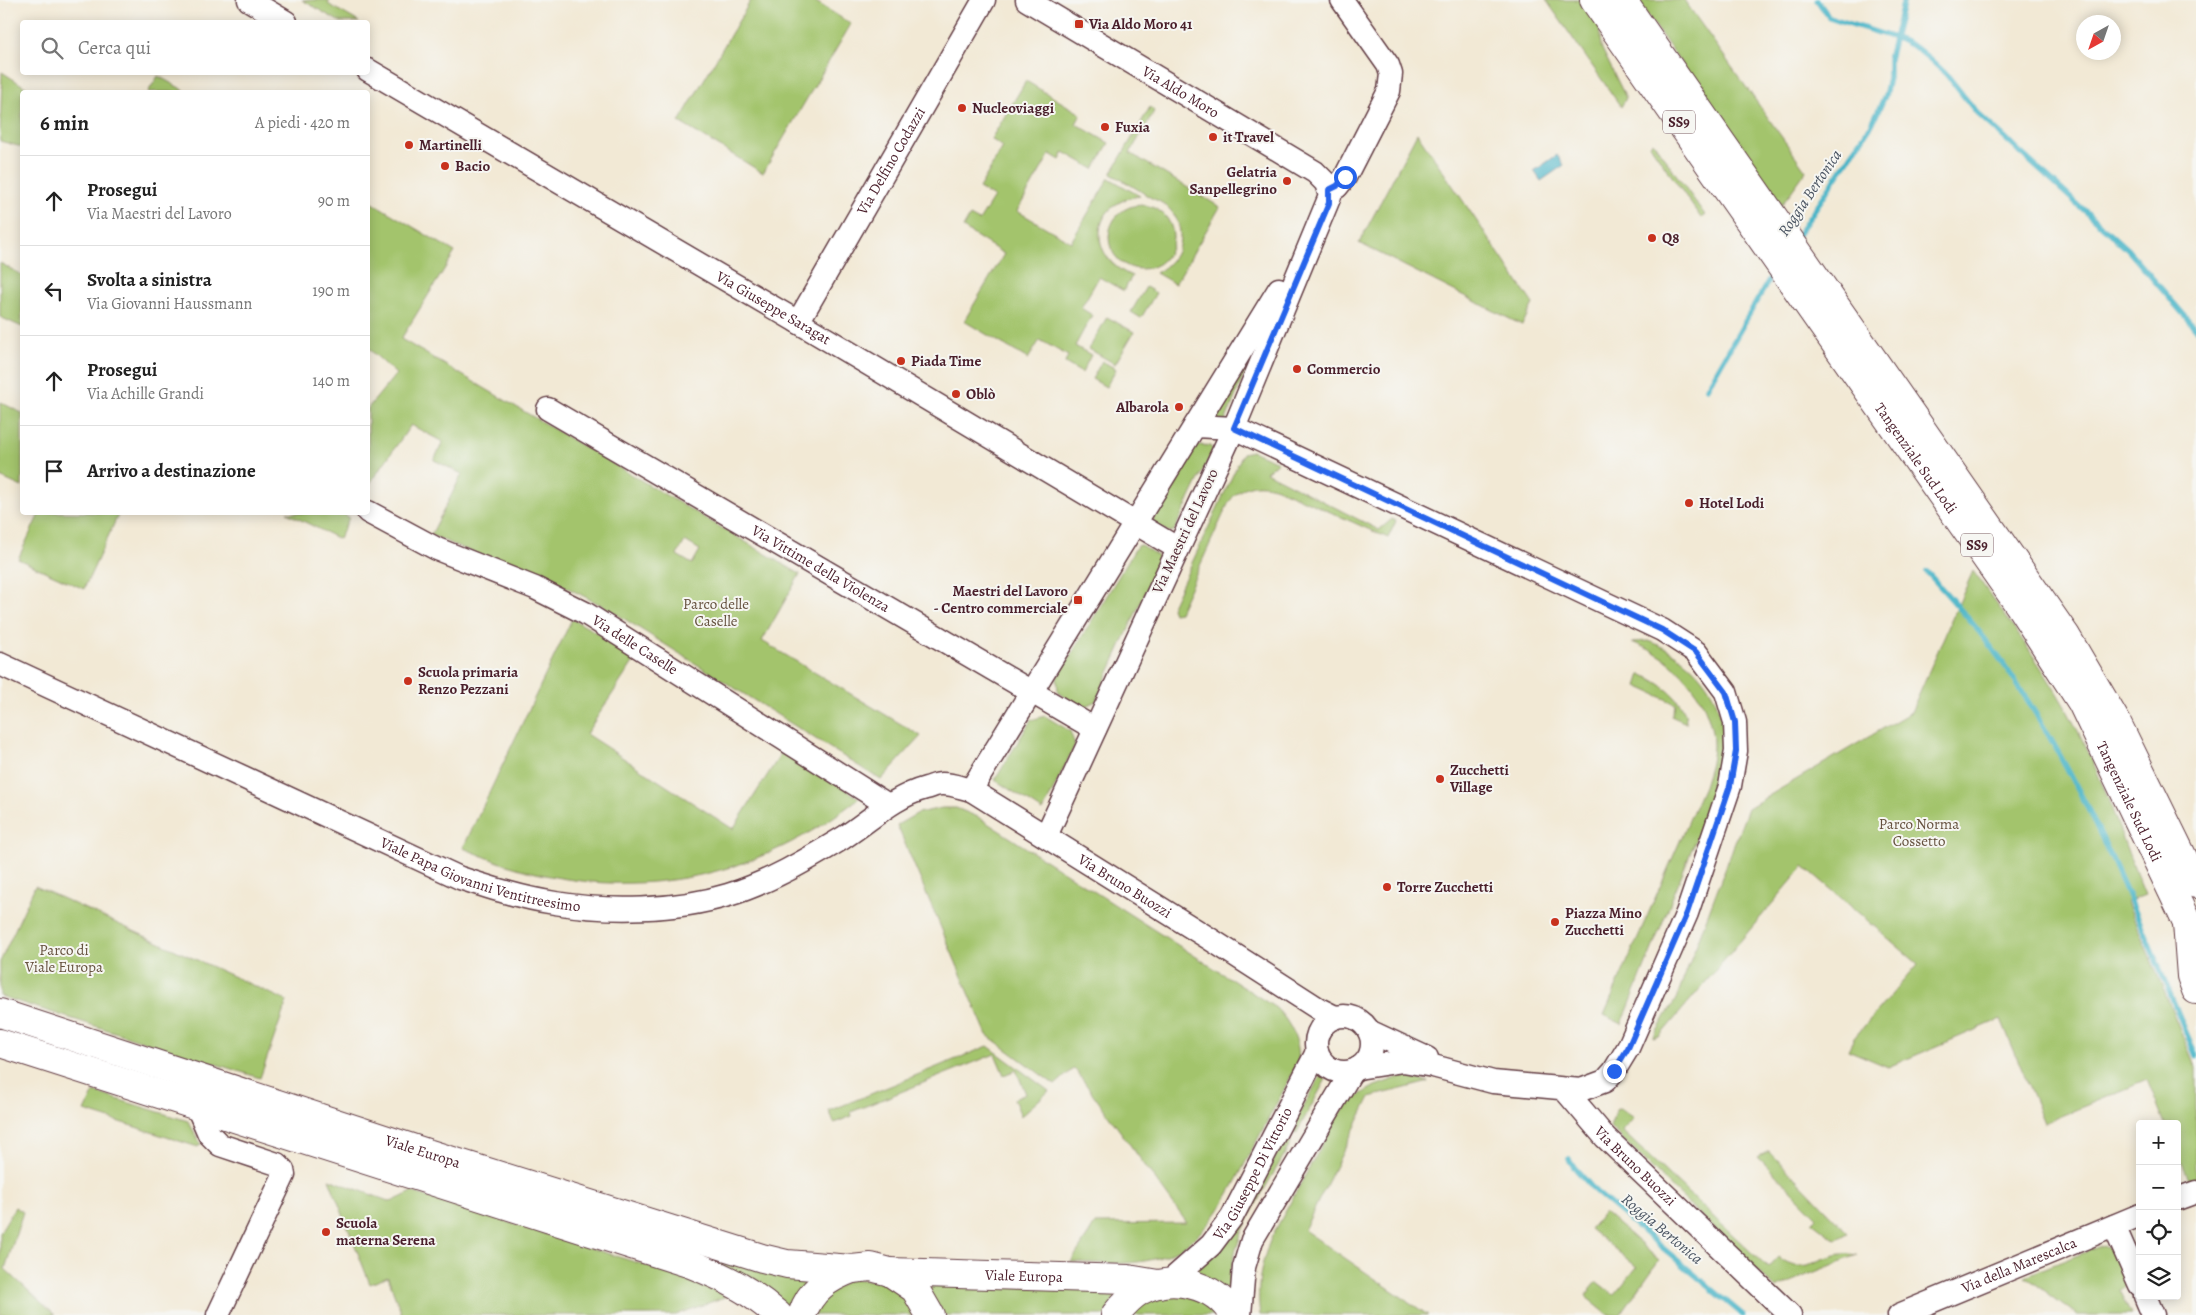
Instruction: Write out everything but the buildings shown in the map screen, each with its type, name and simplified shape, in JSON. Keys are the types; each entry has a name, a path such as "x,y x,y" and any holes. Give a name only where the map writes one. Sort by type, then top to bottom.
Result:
{"main road":[{"name":"Tangenziale Sud Lodi","path":"1594,0 1771,232"},
{"name":"Tangenziale Sud Lodi","path":"1622,0 1771,232 2077,694 2192,932"},
{"name":"Tangenziale Sud Lodi","path":"1802,277 2040,596 2093,679 2141,768 2196,884"},
{"path":"2192,932 2191,976 2196,990"},
{"name":"Viale Europa","path":"0,1013 421,1164 695,1252 787,1264 852,1269 871,1267 890,1272 1186,1283 1204,1288 1218,1298 1233,1315"},
{"name":"Viale Europa","path":"0,1043 196,1104 421,1164"},
{"name":"Viale Europa","path":"695,1252 759,1298 778,1315"},
{"name":"Viale Europa","path":"802,1315 806,1304 817,1288 833,1276 852,1269"},
{"name":"Viale Europa","path":"890,1272 915,1289 930,1315"},
{"path":"1115,1315 1126,1301 1141,1290 1164,1283"}],"street":[{"path":"249,0 282,20"},
{"name":"Via Delfino Codazzi","path":"798,322 984,0"},
{"name":"Via Aldo Moro","path":"1027,0 1314,172 1326,183 1329,190"},
{"path":"1329,190 1337,186 1345,177 1384,102 1391,84 1388,65 1342,0"},
{"name":"Via Giuseppe Saragat","path":"370,71 798,322 1177,548"},
{"name":"Via Maestri del Lavoro","path":"1046,836 1177,548 1234,428 1329,203 1329,190"},
{"name":"Via Maestri del Lavoro","path":"970,790 1319,224"},
{"name":"Via Vittime della Violenza","path":"548,409 1095,729"},
{"path":"1195,426 1234,428 1662,630 1696,652 1726,692 1735,722 1736,742 1730,786 1687,913 1628,1048 1614,1071 1605,1081 1581,1090 1493,1082 1403,1061 1342,1072 1332,1069 1322,1062 1317,1045 1322,1027 1335,1018 1352,1017 1361,1022 1369,1031 1455,1072"},
{"name":"Via delle Caselle","path":"370,513 437,548 526,584 586,612 888,805"},
{"name":"Viale Papa Giovanni Ventitreesimo","path":"0,664 460,878 515,895 556,904 618,908 670,908 728,895 775,876 844,838 888,805 911,792 942,784 970,790"},
{"name":"Via Bruno Buozzi","path":"970,790 1335,1018"},
{"name":"Via Bruno Buozzi","path":"1279,982 1296,1000 1317,1045"},
{"path":"1240,1315 1244,1266 1252,1240 1355,1070 1366,1062 1371,1052 1372,1041 1369,1031"},
{"name":"Via Giuseppe Di Vittorio","path":"1164,1283 1211,1245 1232,1217 1317,1045"},
{"name":"Via Bruno Buozzi","path":"1564,1089 1605,1137 1790,1315"},
{"path":"196,1104 209,1134 220,1145 277,1164 283,1170 284,1175 218,1315"},
{"path":"2181,1198 2196,1192"},
{"name":"Via della Marescalca","path":"1899,1315 2136,1217"},
{"path":"2114,1226 2136,1276"},
{"path":"2147,1300 2153,1315"}],"green space":[{"path":"302,0 330,0 328,4 356,20 337,20"},
{"path":"751,0 813,0 851,24 763,173 679,122"},
{"path":"1546,0 1580,0 1599,26 1601,47 1626,98 1621,107"},
{"path":"1637,0 1684,0 1806,171 1781,206"},
{"path":"2,72 30,90 20,90 20,146 0,141"},
{"path":"158,76 183,90 149,90"},
{"path":"1026,81 1081,114 1076,124 1109,143 1094,169 1064,152 1060,160 1050,154 1017,211 1071,242 1109,178 1140,196 1123,200 1111,208 1103,219 1100,231 1101,244 1107,256 1117,267 1132,276 1124,291 1099,277 1081,308 1092,315 1075,346 1091,355 1082,373 1065,363 1068,356 1040,340 1028,359 964,321 1004,254 963,228 970,216 979,221 994,197 979,188 1003,147 991,139"},
{"path":"1150,107 1154,111 1130,153 1220,207 1175,284 1156,273 1169,263 1178,250 1180,234 1174,214 1167,206 1111,174"},
{"path":"1417,133 1533,304 1522,325 1359,243"},
{"path":"1653,142 1705,215 1701,218 1650,145"},
{"name":"Parco delle Caselle","path":"370,201 455,252 401,339 800,574 762,641 921,736 881,780 607,608 546,577 532,577 431,535 462,474 434,460 443,442 411,425 370,483 370,406 396,374 370,350","holes":["685,541 700,550 692,564 677,555"]},
{"path":"1141,205 1159,210 1164,214 1168,219 1173,237 1168,255 1164,260 1159,264 1141,269 1123,264 1118,260 1114,255 1109,237 1114,219 1118,214 1123,210"},
{"path":"0,263 20,274 20,326 0,317"},
{"path":"1146,287 1156,293 1141,318 1131,312"},
{"path":"1107,317 1134,332 1115,364 1089,349"},
{"path":"1260,335 1225,422 1210,422"},
{"path":"1102,361 1116,369 1106,387 1092,379"},
{"path":"0,402 20,412 20,486 0,477"},
{"path":"1195,446 1210,446 1213,450 1174,531 1168,532 1154,524 1153,517"},
{"path":"1252,451 1278,462 1266,472 1379,530 1392,519 1396,521 1388,538 1277,488 1262,485 1249,486 1237,492 1228,504 1179,612 1173,613 1171,608 1243,453"},
{"path":"39,515 118,515 84,589 18,559"},
{"path":"291,515 345,515 349,518 339,539"},
{"path":"1141,545 1158,556 1159,562 1096,701 1083,707 1058,693 1057,678 1137,546"},
{"name":"Parco Norma Cossetto","path":"1973,571 2029,650 2068,712 2089,753 2106,793 2145,895 2127,902 2196,1068 2196,1178 2190,1181 2181,1161 2181,1120 2163,1120 2147,1080 2044,1123 2001,1019 1888,1067 1848,1050 1854,1038 1918,964 1804,866 1660,1036 1653,1038 1676,999 1748,808 1911,712"},
{"path":"572,619 638,655 586,734 733,829 784,749 859,798 821,825 782,847 740,864 697,876 652,882 607,883 562,878 510,866 463,848"},
{"path":"1649,641 1682,659 1706,684 1715,700 1721,717 1724,735 1724,757 1719,781 1622,1024 1604,1015 1704,786 1713,750 1709,720 1699,697 1692,687 1666,660 1632,642"},
{"path":"1641,674 1656,682 1677,699 1685,715 1686,723 1671,716 1676,704 1637,686"},
{"path":"1045,716 1070,731 1075,745 1043,811 995,780 1031,720"},
{"path":"942,808 956,808 978,817 1276,1008 1294,1034 1298,1050 1297,1065 1229,1193 1210,1222 1198,1235 1184,1246 1169,1254 1133,1263 1071,1262 1095,1224 1187,1223 1074,1068 1055,1085 987,1035 897,825 918,813"},
{"name":"Parco di Viale Europa","path":"35,886 287,1001 260,1078 0,996 0,962"},
{"path":"0,1029 734,1262 815,1279 793,1312 0,1036"},
{"path":"988,1046 1049,1091 1021,1116 1014,1099 1026,1094 1016,1070 1004,1075 995,1054 851,1112 852,1116 834,1123 829,1111"},
{"path":"1321,1075 1326,1079 1296,1134 1290,1130"},
{"path":"1407,1077 1429,1082 1370,1097 1304,1230 1428,1315 1260,1315 1259,1285 1262,1265 1268,1246 1336,1119 1354,1098 1375,1086 1397,1078"},
{"path":"94,1092 188,1121 201,1144 198,1147 85,1111"},
{"path":"1619,1108 1634,1118 1622,1131 1768,1268 1778,1257 1788,1264 1797,1266 1806,1265 1834,1255 1857,1255 1775,1288 1610,1127 1616,1110"},
{"path":"1285,1139 1291,1143 1242,1232 1231,1270 1229,1290 1191,1273 1234,1231"},
{"path":"1769,1151 1848,1233 1837,1239 1833,1238 1812,1222 1817,1217 1758,1157"},
{"path":"329,1179 391,1202 412,1192 686,1278 727,1296 676,1315 402,1315 388,1277 370,1284"},
{"path":"15,1207 23,1212 5,1269 55,1315 0,1315 0,1232"},
{"path":"1604,1212 1659,1260 1620,1315 1608,1315 1585,1296 1597,1282 1614,1295 1637,1267 1590,1229"},
{"path":"2103,1245 2113,1250 2129,1285 2119,1290 2131,1315 2077,1315 2025,1276"},
{"path":"849,1279 889,1281 920,1315 812,1315 820,1299"},
{"path":"925,1282 1119,1291 1105,1315 937,1315"},
{"path":"1173,1293 1204,1301 1220,1315 1129,1315 1143,1303"}],"water":[{"path":"1557,155 1564,165 1541,181 1534,171"}],"waterway":[{"path":"1817,0 1829,17 1901,40 1915,47 1931,60 1947,75 1977,113 2128,250 2196,329"},
{"name":"Roggia Bertonica","path":"1797,236 1872,124 1885,96 1889,78 1889,59 1904,0"},
{"name":"Roggia Bertonica","path":"1707,388 1774,271"},
{"path":"1927,572 1970,620 2000,659 2065,764 2134,908 2196,1056"},
{"name":"Roggia Bertonica","path":"1569,1159 1596,1192 1743,1315"}],"place":[{"name":"Via Aldo Moro 41","path":"1079,24"},
{"name":"Nucleoviaggi","path":"962,108"},
{"name":"Fuxia","path":"1105,127"},
{"name":"it Travel","path":"1213,137"},
{"name":"Martinelli","path":"409,145"},
{"name":"Bacio","path":"445,166"},
{"name":"Gelatria Sanpellegrino","path":"1287,181"},
{"name":"Q8","path":"1652,238"},
{"name":"Piada Time","path":"901,361"},
{"name":"Commercio","path":"1297,369"},
{"name":"Oblò","path":"956,394"},
{"name":"Albarola","path":"1179,407"},
{"name":"Hotel Lodi","path":"1689,503"},
{"name":"Maestri del Lavoro - Centro commerciale","path":"1078,600"},
{"name":"Scuola primaria Renzo Pezzani","path":"408,681"},
{"name":"Zucchetti Village","path":"1440,779"},
{"name":"Torre Zucchetti","path":"1387,887"},
{"name":"Piazza Mino Zucchetti","path":"1555,922"},
{"name":"Scuola materna Serena","path":"326,1232"}],"route":[{"path":"1345,177 1342,183 1329,190 1329,203 1234,428 1662,630 1696,652 1726,692 1735,722 1736,751 1730,786 1687,913 1628,1048 1614,1071"}]}
